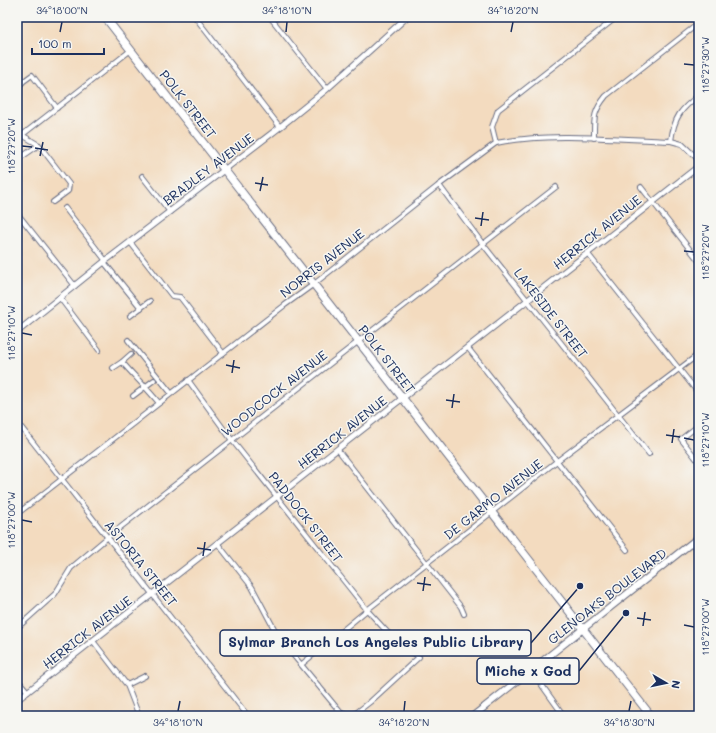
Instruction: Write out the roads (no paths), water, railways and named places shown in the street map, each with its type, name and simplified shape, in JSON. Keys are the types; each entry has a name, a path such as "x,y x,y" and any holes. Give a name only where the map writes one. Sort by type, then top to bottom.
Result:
{"main road":[{"name":"POLK STREET","path":"105,17 651,716"},
{"name":"GLENOAKS BOULEVARD","path":"472,716 699,537"}],"street":[{"path":"195,17 280,127"},
{"path":"270,17 327,89"},
{"name":"BRADLEY AVENUE","path":"17,332 105,261 280,127 327,89 407,17"},
{"path":"616,17 498,110 492,127 496,143 518,139 594,138 671,141 682,144 699,160"},
{"path":"594,138 596,108 606,96 699,23"},
{"path":"17,139 131,50"},
{"path":"17,86 32,75 57,108"},
{"path":"17,77 22,83"},
{"path":"671,141 673,126 679,113 699,95"},
{"path":"22,135 39,145 69,184 68,191 53,202"},
{"name":"NORRIS AVENUE","path":"17,514 171,393 314,284 439,185 496,143"},
{"path":"20,158 39,145"},
{"name":"HERRICK AVENUE","path":"17,700 699,166"},
{"path":"142,176 170,212"},
{"name":"LAKESIDE STREET","path":"439,185 482,243 529,300 648,454"},
{"name":"WOODCOCK AVENUE","path":"17,628 55,594 71,568 108,537 231,439 556,187"},
{"path":"640,187 699,261"},
{"path":"65,208 140,308"},
{"path":"17,214 75,286"},
{"path":"130,242 172,296 180,297 223,353"},
{"path":"588,254 699,394"},
{"path":"60,298 99,350"},
{"path":"130,316 150,301"},
{"path":"128,340 171,393"},
{"path":"468,348 627,550"},
{"path":"113,368 131,354"},
{"name":"DE GARMO AVENUE","path":"302,664 367,610 493,513 557,461 680,370 699,354"},
{"path":"122,362 137,380 146,386 159,403"},
{"path":"133,396 154,380"},
{"name":"PADDOCK STREET","path":"188,380 231,439 367,610 390,636 419,657 352,716"},
{"name":"ASTORIA STREET","path":"17,422 248,716"},
{"path":"699,425 681,439 699,462"},
{"path":"338,450 461,607 464,614"},
{"path":"218,544 252,587 279,638 341,713 352,716"},
{"path":"93,641 128,686 139,716"},
{"path":"531,670 564,716"},
{"path":"128,686 145,676"},
{"path":"17,679 28,692"}],"place":[{"name":"Sylmar Branch Los Angeles Public Library","path":"580,586"},
{"name":"Miche x God","path":"626,613"}]}
